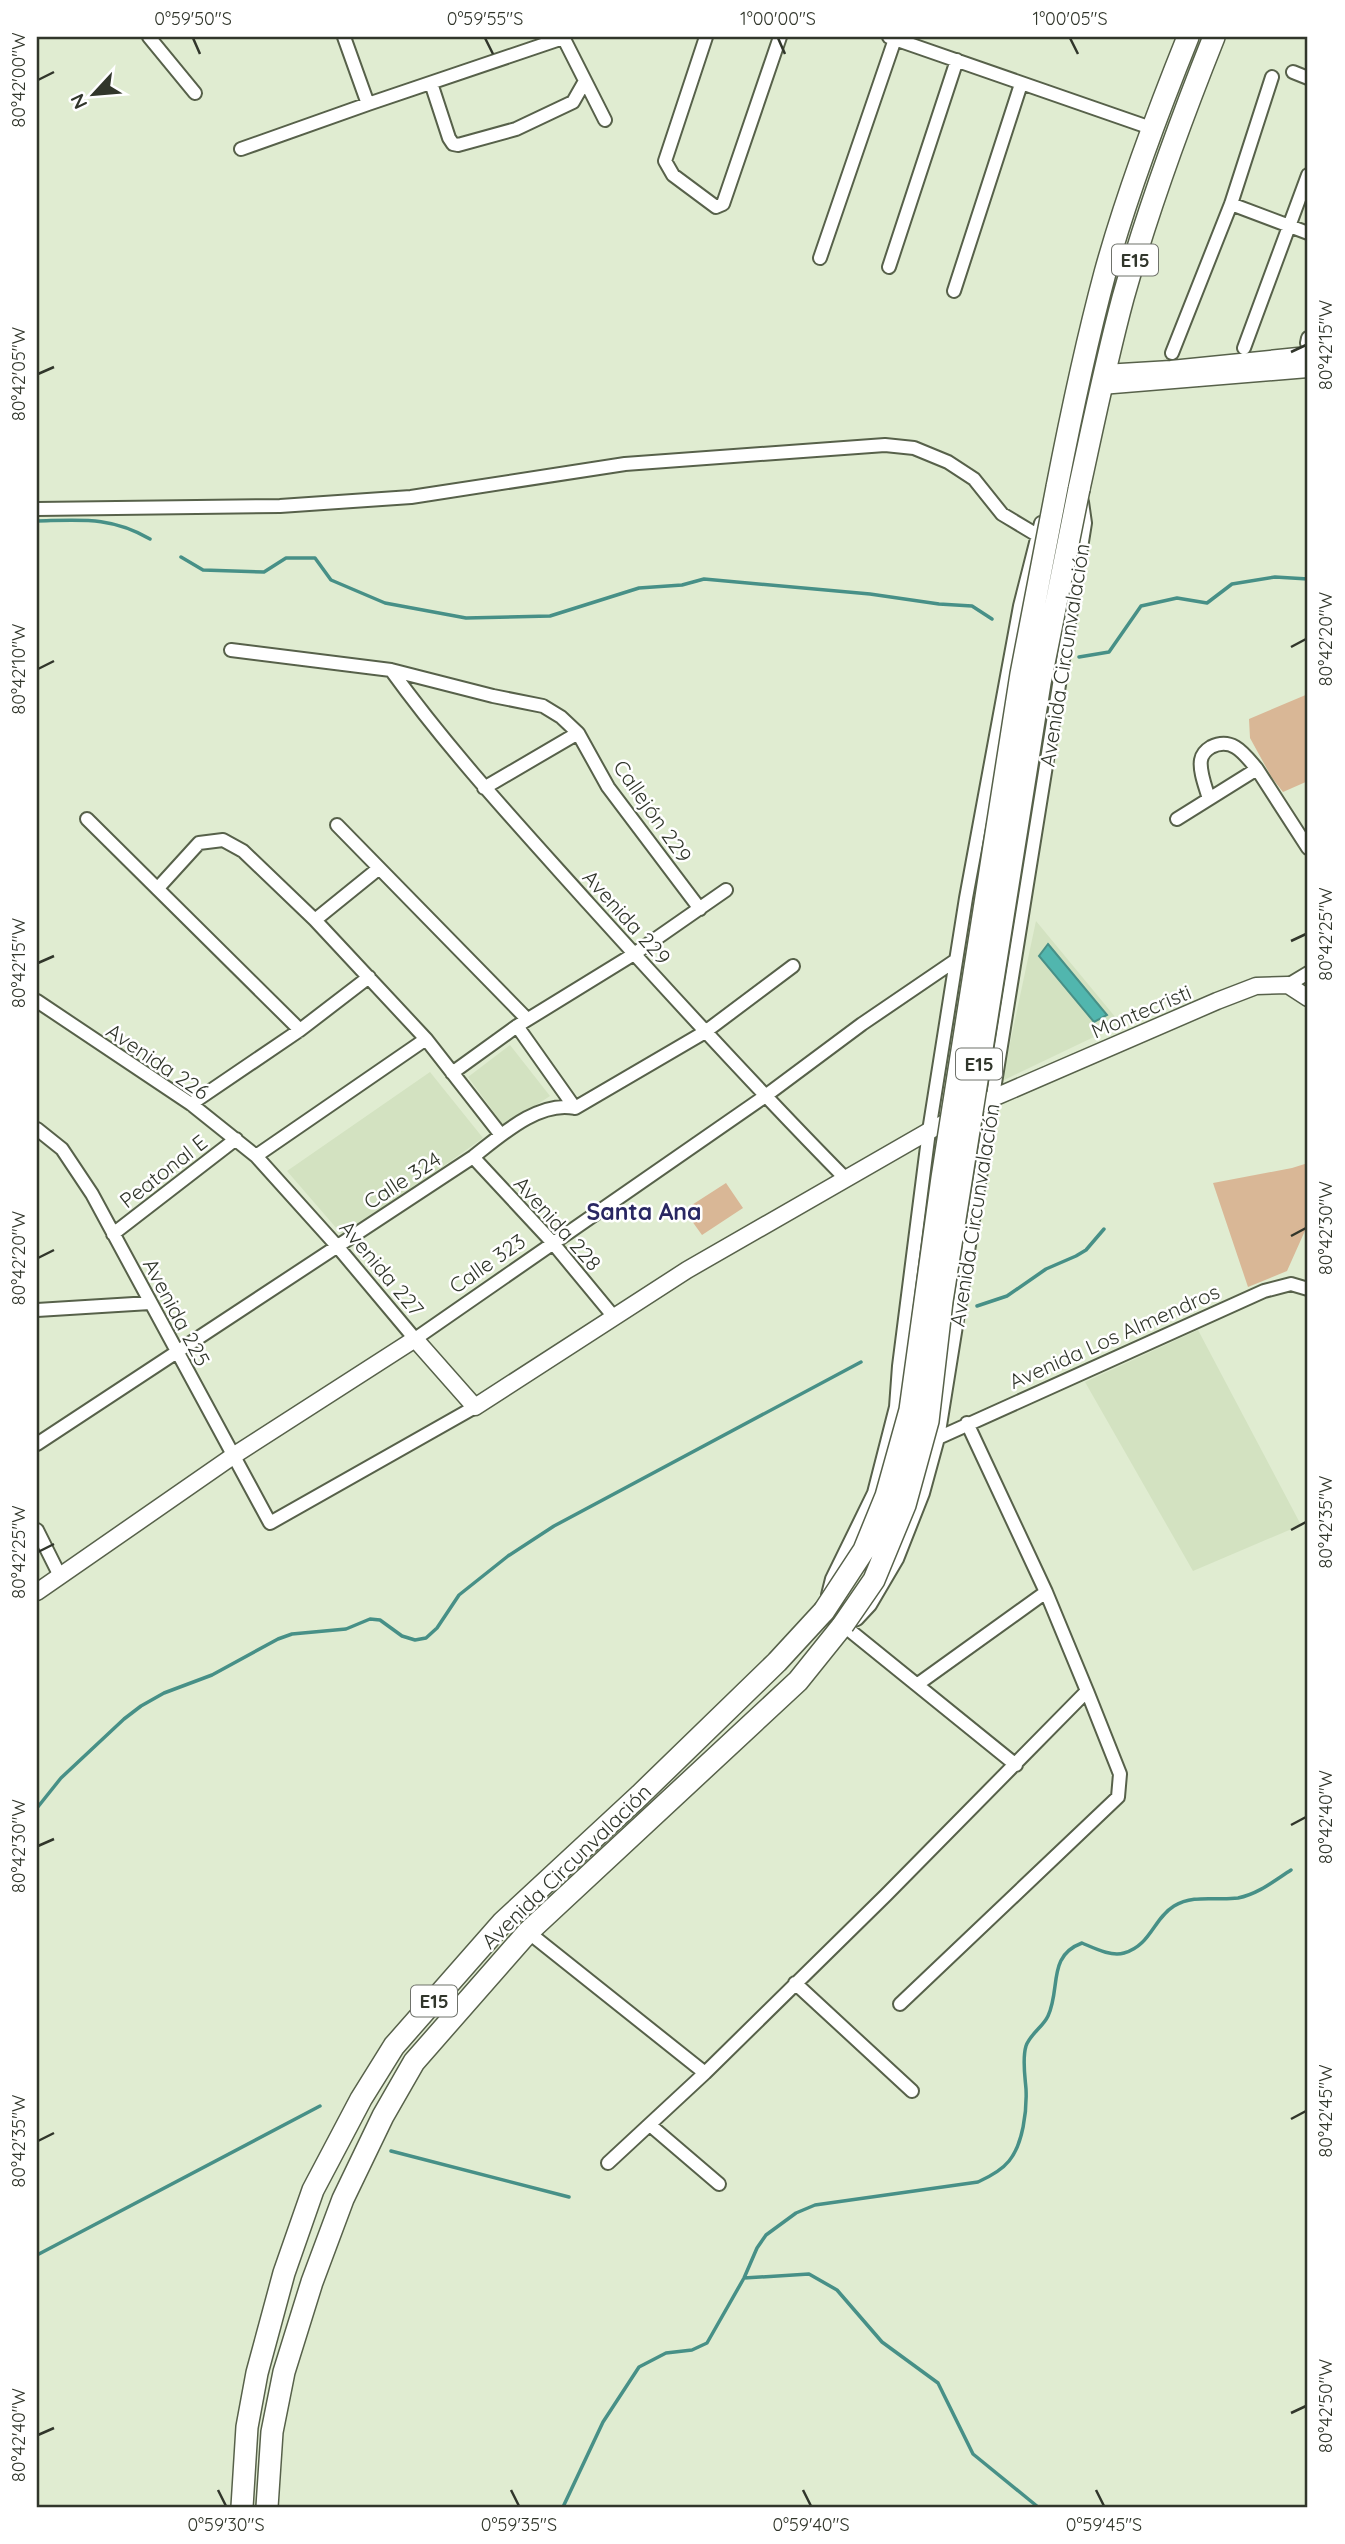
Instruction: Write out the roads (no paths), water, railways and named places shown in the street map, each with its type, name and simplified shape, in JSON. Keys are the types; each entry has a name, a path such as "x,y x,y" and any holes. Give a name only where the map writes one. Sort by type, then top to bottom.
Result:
{"highway":[{"name":"Avenida Circunvalación","path":"242,2507 247,2427 257,2373 284,2273 313,2190 361,2099 394,2046 503,1922 640,1795 777,1662 824,1611 864,1550 886,1496 911,1410 942,1178 1016,702 1080,371 1105,271 1151,128 1188,37"},
{"name":"Avenida Circunvalación","path":"267,2507 272,2432 284,2372 312,2282 343,2199 383,2116 414,2062 528,1932 798,1681 843,1625 874,1580 905,1505 928,1422 946,1275 1038,696 1079,489 1124,297 1208,39"},
{"path":"534,1893 551,1910"}],"street":[{"path":"149,37 195,93"},
{"path":"344,37 368,104"},
{"path":"241,149 563,37 605,120"},
{"path":"706,37 666,161 673,175 716,207 723,204 780,37"},
{"path":"821,258 892,38 1151,128"},
{"path":"889,267 957,61"},
{"path":"1293,72 1308,78"},
{"path":"1172,353 1231,204 1272,77"},
{"path":"431,83 449,138 453,144 458,145 516,129 573,102 585,81"},
{"path":"954,291 1021,84"},
{"path":"1244,348 1308,175"},
{"path":"1231,204 1308,233"},
{"path":"1103,380 1308,345"},
{"path":"1103,380 1308,369"},
{"path":"37,509 280,506 411,497 625,464 885,445 914,448 948,462 974,480 1002,514 1037,535"},
{"name":"Avenida Circunvalación","path":"824,1611 832,1579 874,1493 896,1407 929,1131 991,755 1020,606 1037,535 1057,487"},
{"name":"Avenida Circunvalación","path":"843,1625 857,1619 870,1605 897,1559 923,1493 938,1438 1085,523 1079,489"},
{"path":"231,650 391,670 542,706 578,733 484,788"},
{"name":"Avenida 229","path":"391,670 484,788 764,1097 846,1179"},
{"name":"Callejón 229","path":"578,733 608,787 700,909"},
{"path":"1209,799 1200,761 1203,753 1212,747 1232,744 1240,748 1257,769 1308,848"},
{"path":"1177,819 1257,769"},
{"path":"87,818 300,1030"},
{"path":"337,825 378,869 434,921 522,1023 575,1108"},
{"path":"158,888 200,843 223,840 243,851 315,920 426,1039 501,1135"},
{"path":"315,920 378,869"},
{"path":"452,1073 522,1023 634,954 726,890"},
{"name":"Calle 323","path":"37,1592 233,1456 415,1339 956,960"},
{"name":"Calle 324","path":"37,1444 472,1157 501,1135 540,1111 563,1105 575,1108 705,1032 793,966"},
{"path":"1308,973 1288,985 1308,998"},
{"path":"191,1104 300,1030 369,977"},
{"name":"Montecristi","path":"475,1407 687,1270 929,1131 993,1098 1217,1001 1256,986 1288,985"},
{"name":"Avenida 226","path":"37,1001 191,1104 256,1156"},
{"path":"256,1156 426,1039"},
{"name":"Avenida 225","path":"37,1129 62,1149 72,1163 270,1523 475,1407"},
{"name":"Peatonal E","path":"113,1234 236,1139"},
{"name":"Avenida 227","path":"256,1156 475,1407"},
{"name":"Avenida 228","path":"472,1157 552,1242 614,1317"},
{"name":"Avenida Los Almendros","path":"938,1438 1264,1291 1291,1284 1308,1289"},
{"path":"37,1310 150,1303"},
{"path":"900,2004 1118,1797 1120,1774 1087,1691 1046,1592 967,1423"},
{"path":"37,1530 60,1576"},
{"path":"918,1684 1046,1592"},
{"path":"843,1625 1016,1765"},
{"path":"608,2163 705,2073 1016,1765 1087,1691"},
{"path":"528,1932 705,2073"},
{"path":"795,1983 912,2091"},
{"path":"650,2124 719,2184"}],"water":[{"path":"1048,944 1107,1015 1094,1022 1039,956"}],"waterway":[{"path":"37,521 81,520 108,523 122,526 150,539"},
{"path":"181,557 203,570 264,572 286,558 315,558 331,580 385,603 466,618 550,616 639,588 682,585 704,579 972,606 992,619"},
{"path":"1079,657 1109,652 1141,606 1177,598 1207,603 1232,584 1275,577 1308,579"},
{"path":"977,1306 1007,1296 1046,1269 1086,1250 1104,1229"},
{"path":"37,1808 61,1778 124,1719 164,1693 212,1675 292,1634 346,1629 370,1619 380,1620 402,1636 415,1640 426,1638 437,1628 459,1595 508,1556 554,1526 861,1362"},
{"path":"563,2507 603,2422 639,2367 666,2353 692,2350 707,2343 766,2235 796,2213 815,2205 978,2182 1006,2165 1018,2146 1025,2117 1026,2046 1048,2016 1059,1964 1071,1949 1082,1943 1108,1953 1124,1953 1140,1944 1167,1911 1182,1902 1245,1896 1266,1887 1291,1870"},
{"path":"37,2255 320,2106"},
{"path":"391,2151 569,2197"},
{"path":"744,2278 809,2274 837,2290 882,2342 938,2383 973,2454 1038,2507"}],"district":[{"name":"Santa Ana","path":"644,1211"}]}
